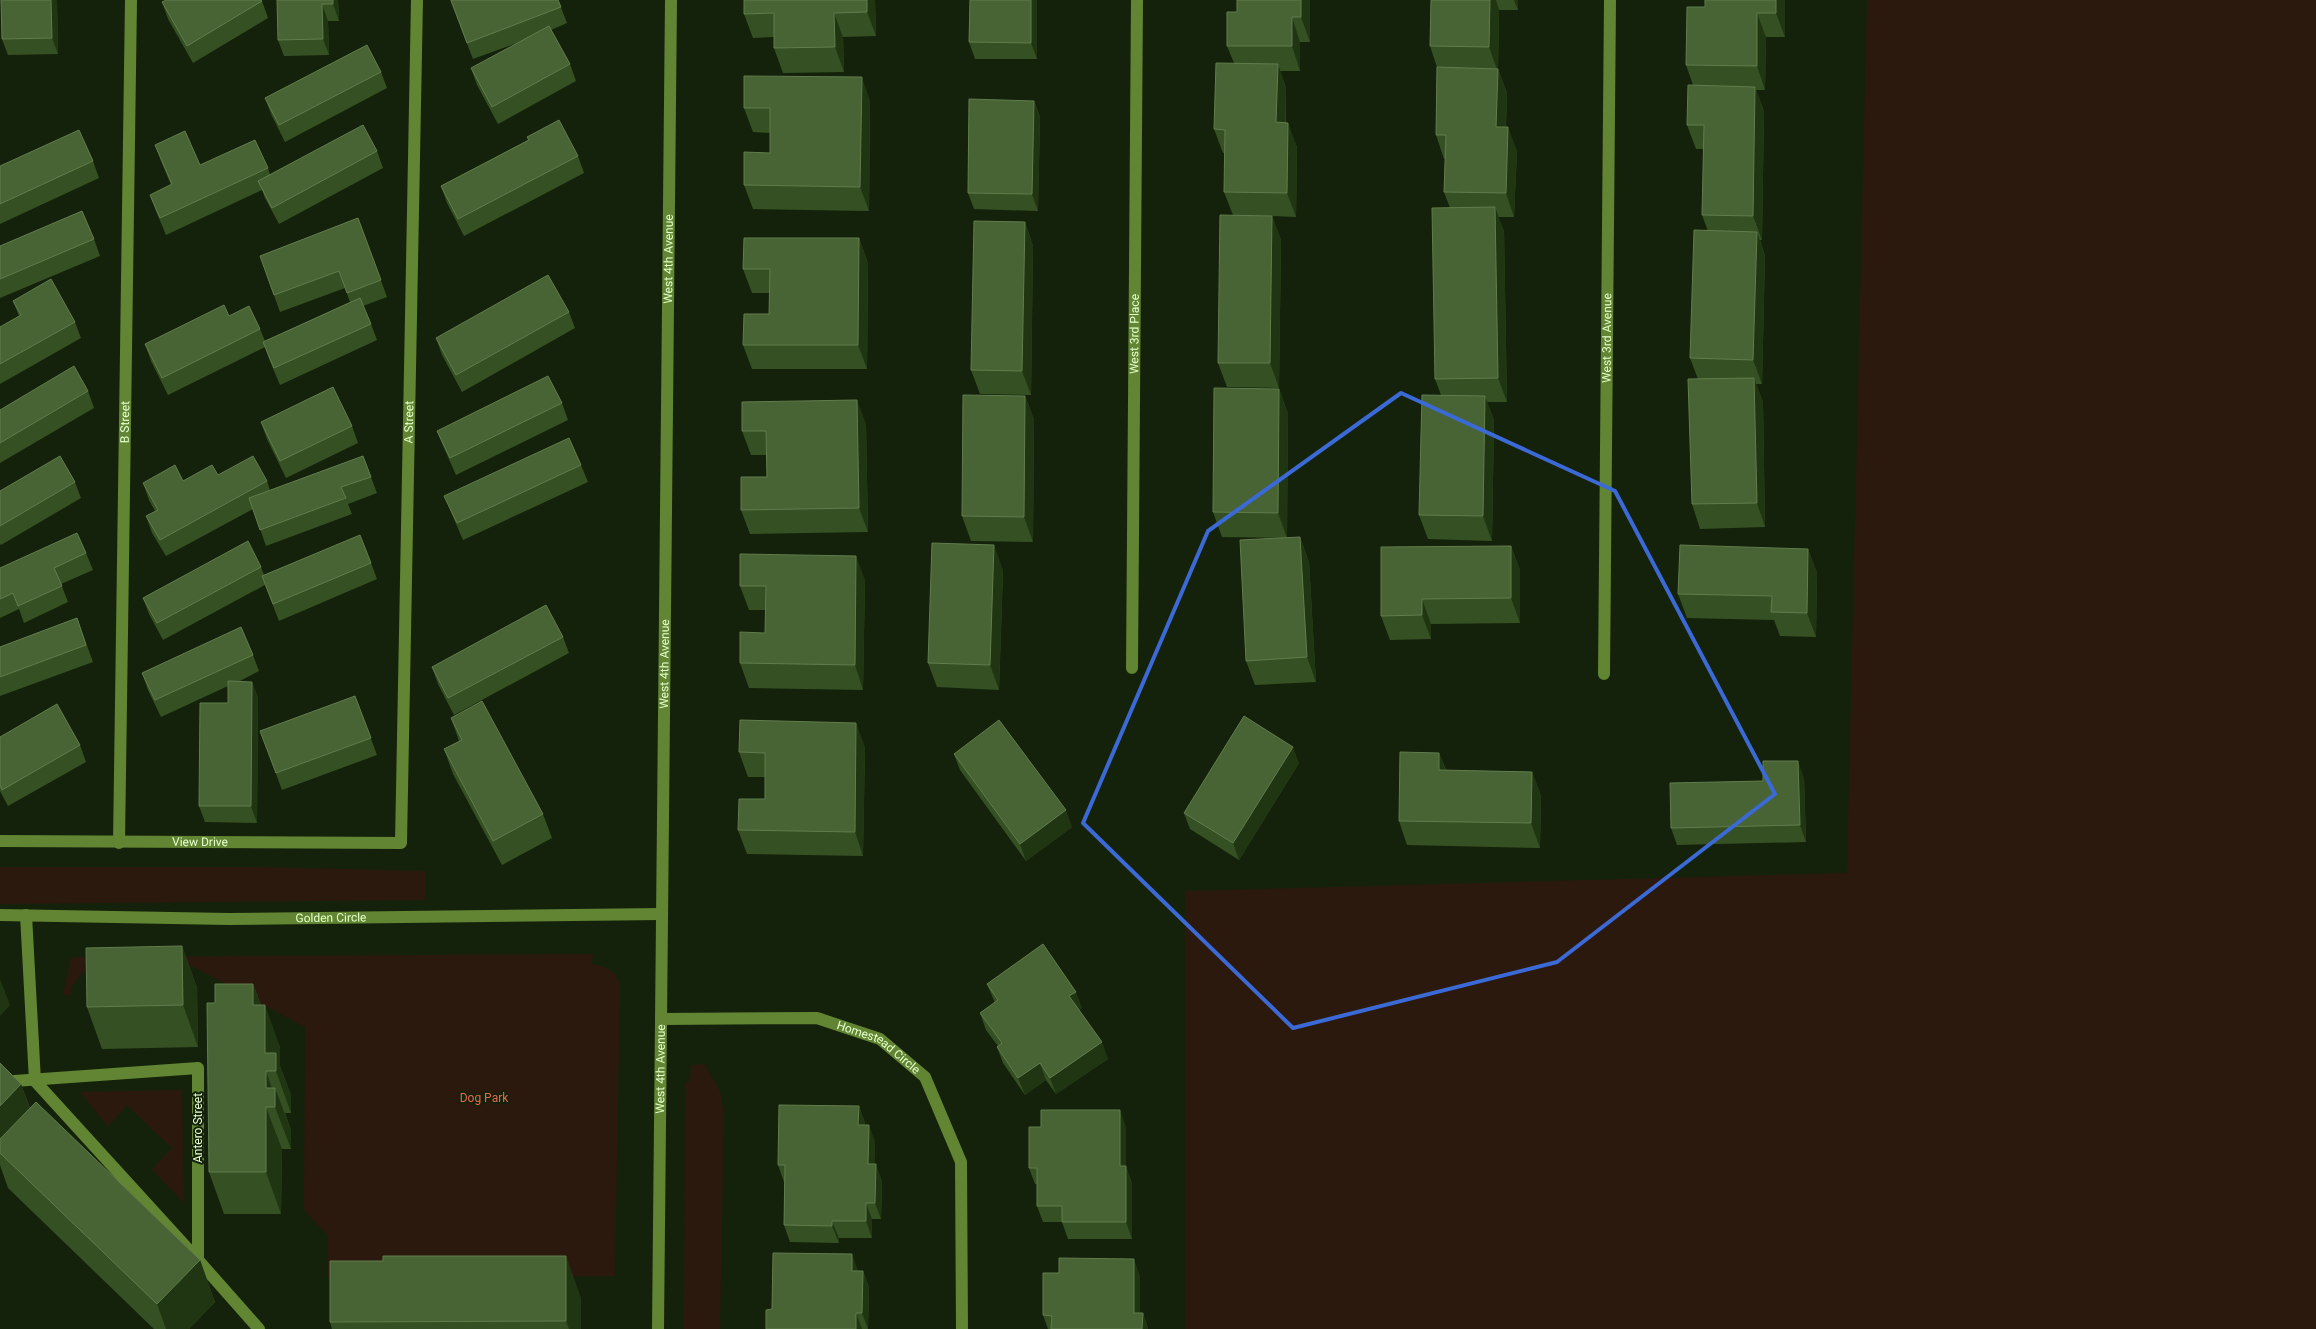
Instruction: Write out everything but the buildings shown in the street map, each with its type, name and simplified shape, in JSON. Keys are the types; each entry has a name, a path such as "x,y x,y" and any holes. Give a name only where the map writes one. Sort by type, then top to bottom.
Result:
{"street":[{"name":"B Street","path":"119,843 132,0"},
{"name":"A Street","path":"401,843 416,0"},
{"name":"West 4th Avenue","path":"658,1329 671,0"},
{"name":"West 3rd Place","path":"1132,668 1137,0"},
{"name":"West 3rd Avenue","path":"1604,674 1610,0"},
{"name":"View Drive","path":"0,841 401,843"},
{"name":"Golden Circle","path":"0,915 229,919 662,914"},
{"path":"26,915 34,1081 259,1329"},
{"name":"Homestead Circle","path":"661,1019 817,1018 880,1039 924,1077 961,1162 962,1329"},
{"name":"Antero Street","path":"34,1081 198,1068 198,1260"},
{"path":"0,1082 34,1081"}],"highlighted area":[{"path":"1401,393 1615,491 1775,794 1557,962 1293,1028 1083,823 1208,531"}],"green space":[{"path":"1867,0 2316,0 2316,1329 1185,1329 1185,891 1847,873"},
{"path":"0,867 257,867 426,871 425,900 0,904"},
{"name":"Dog Park","path":"593,954 592,964 610,970 616,976 620,985 615,1276 328,1278 328,1236 304,1210 305,1027 194,967 88,966 71,987 72,995 63,995 71,957"},
{"path":"704,1064 720,1091 724,1115 720,1329 684,1329 685,1082 690,1081 691,1065"},
{"path":"182,1090 184,1203 152,1169 172,1148 127,1105 108,1126 80,1092"}]}
